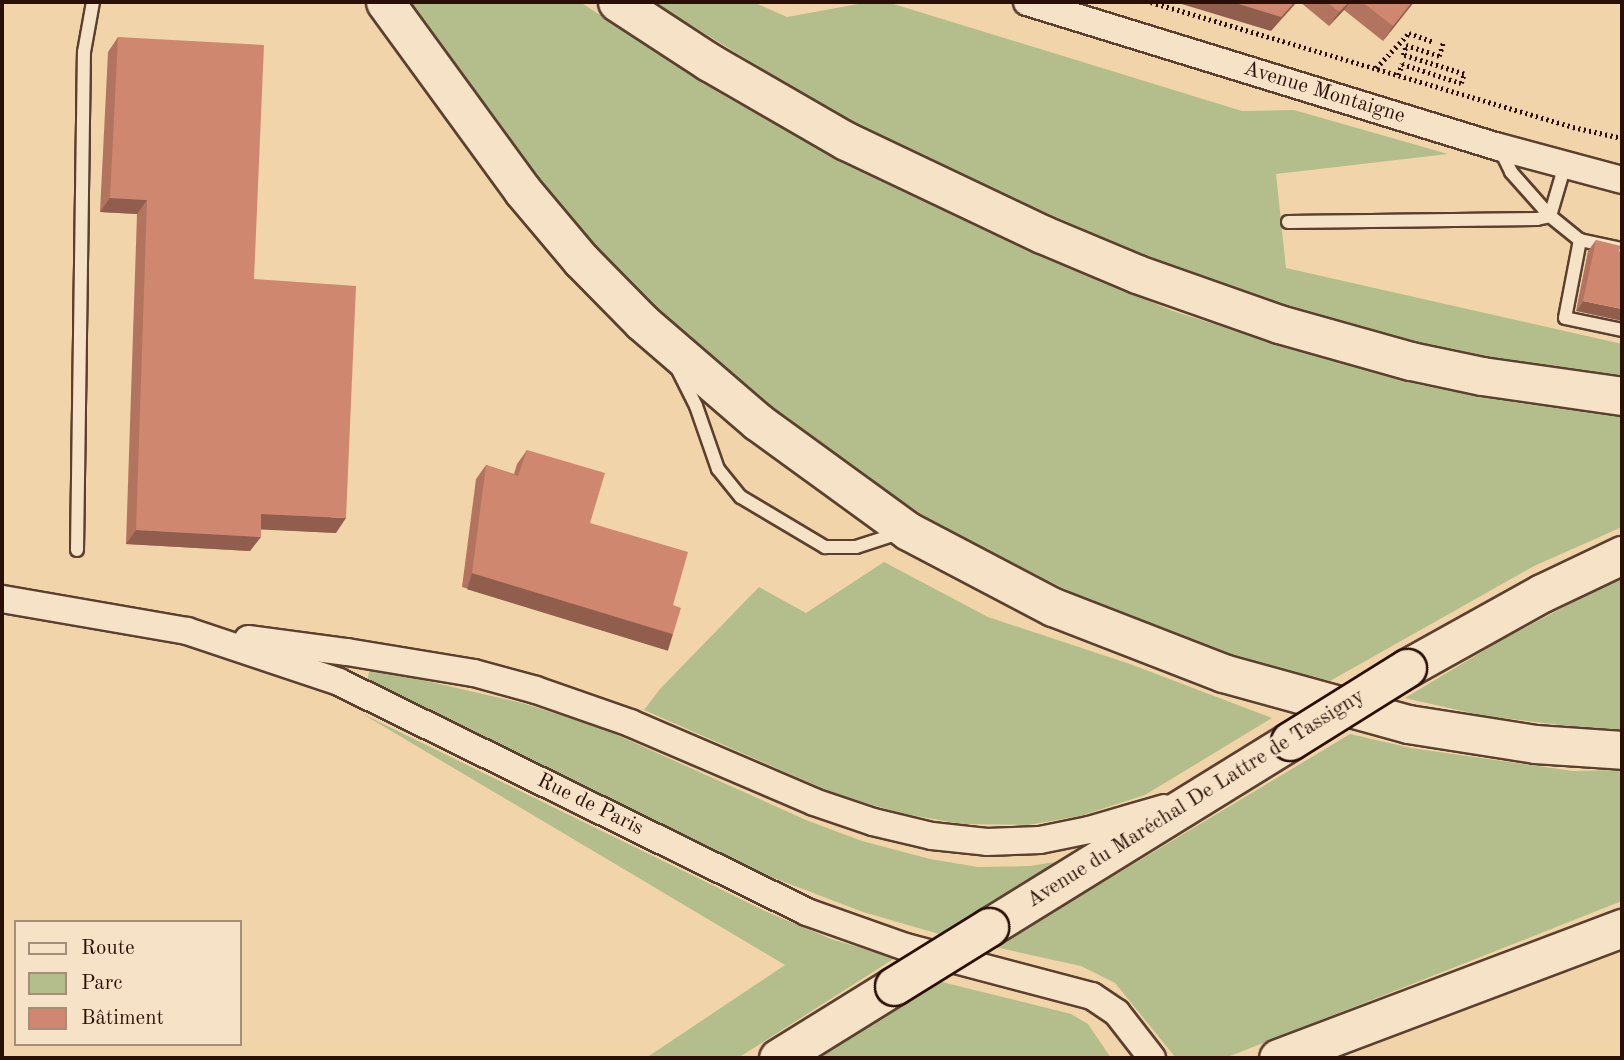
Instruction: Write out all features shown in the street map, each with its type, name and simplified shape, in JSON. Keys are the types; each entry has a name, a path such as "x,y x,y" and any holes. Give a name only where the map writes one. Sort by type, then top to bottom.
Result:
{"main road":[{"path":"385,2 522,190 581,260 642,322 758,422 908,531 1053,607 1223,673 1408,724 1535,744 1622,750"},
{"path":"617,2 743,82 856,146 1042,234 1137,274 1279,324 1422,364 1482,376 1622,396"},
{"name":"Avenue du Maréchal De Lattre de Tassigny","path":"778,1058 1407,668 1542,593 1622,555"},
{"path":"1278,1058 1622,928"}],"street":[{"name":"Avenue Montaigne","path":"1027,2 1499,147 1622,180"},
{"name":"Rue de Paris","path":"2,599 187,632 339,682 807,912 906,947 1091,996 1117,1013 1152,1058"},
{"path":"187,632 347,652 509,682 631,723 814,802 873,822 932,836 987,842 1064,836 1200,798"}],"lane":[{"path":"77,550 84,52 93,2"},
{"path":"1499,147 1511,172 1550,216 1580,240 1622,249"},
{"path":"1550,216 1565,165"},
{"path":"1287,222 1537,219 1550,216"},
{"path":"1580,240 1565,318 1622,330"},
{"path":"642,322 681,375 718,469 741,497 825,547 856,547 908,531"}],"path":[{"path":"1152,2 1573,127 1622,138"},
{"path":"1376,68 1409,33 1434,42"},
{"path":"1398,75 1402,64 1461,83 1464,74 1403,55 1406,45 1439,56 1443,43"}],"green space":[{"path":"406,2 580,2 728,98 880,180 1013,243 1173,311 1306,353 1421,385 1519,403 1622,415 1622,527 1534,566 1330,681 1194,646 1075,594 944,529 865,477 768,405 684,336 603,255 534,177"},
{"path":"653,2 753,2 787,17 869,2 887,2 1242,111 1294,110 1448,154 1276,174 1286,268 1622,344 1622,378 1518,364 1447,350 1221,288 958,175 848,121"},
{"path":"884,562 988,617 1130,664 1272,718 1145,795 1080,816 1028,825 961,824 900,813 833,793 644,710 660,689 759,587 806,613"},
{"path":"1622,576 1622,732 1484,716 1405,698 1498,642"},
{"path":"370,668 526,704 606,730 806,820 862,841 930,859 978,867 1030,866 1061,861 939,934 863,912 766,875 367,681"},
{"path":"361,713 767,912 831,939 895,958 738,1058 646,1058 785,965"},
{"path":"1350,734 1411,748 1573,771 1622,770 1622,901 1225,1058 1175,1057 1115,983 1081,966 995,947"},
{"path":"938,981 1071,1014 1088,1024 1111,1058 809,1058"}],"building":[{"path":"1232,2 1295,2 1281,17"},
{"path":"1327,2 1349,2 1339,12"},
{"path":"1362,2 1412,2 1393,26"},
{"path":"118,37 264,45 254,279 356,286 346,518 261,514 261,537 136,530 147,200 110,198"},
{"path":"1596,240 1621,246 1622,309 1583,301"},
{"path":"527,450 605,473 590,523 688,552 673,605 681,608 673,634 472,573 486,465 518,476"}]}
